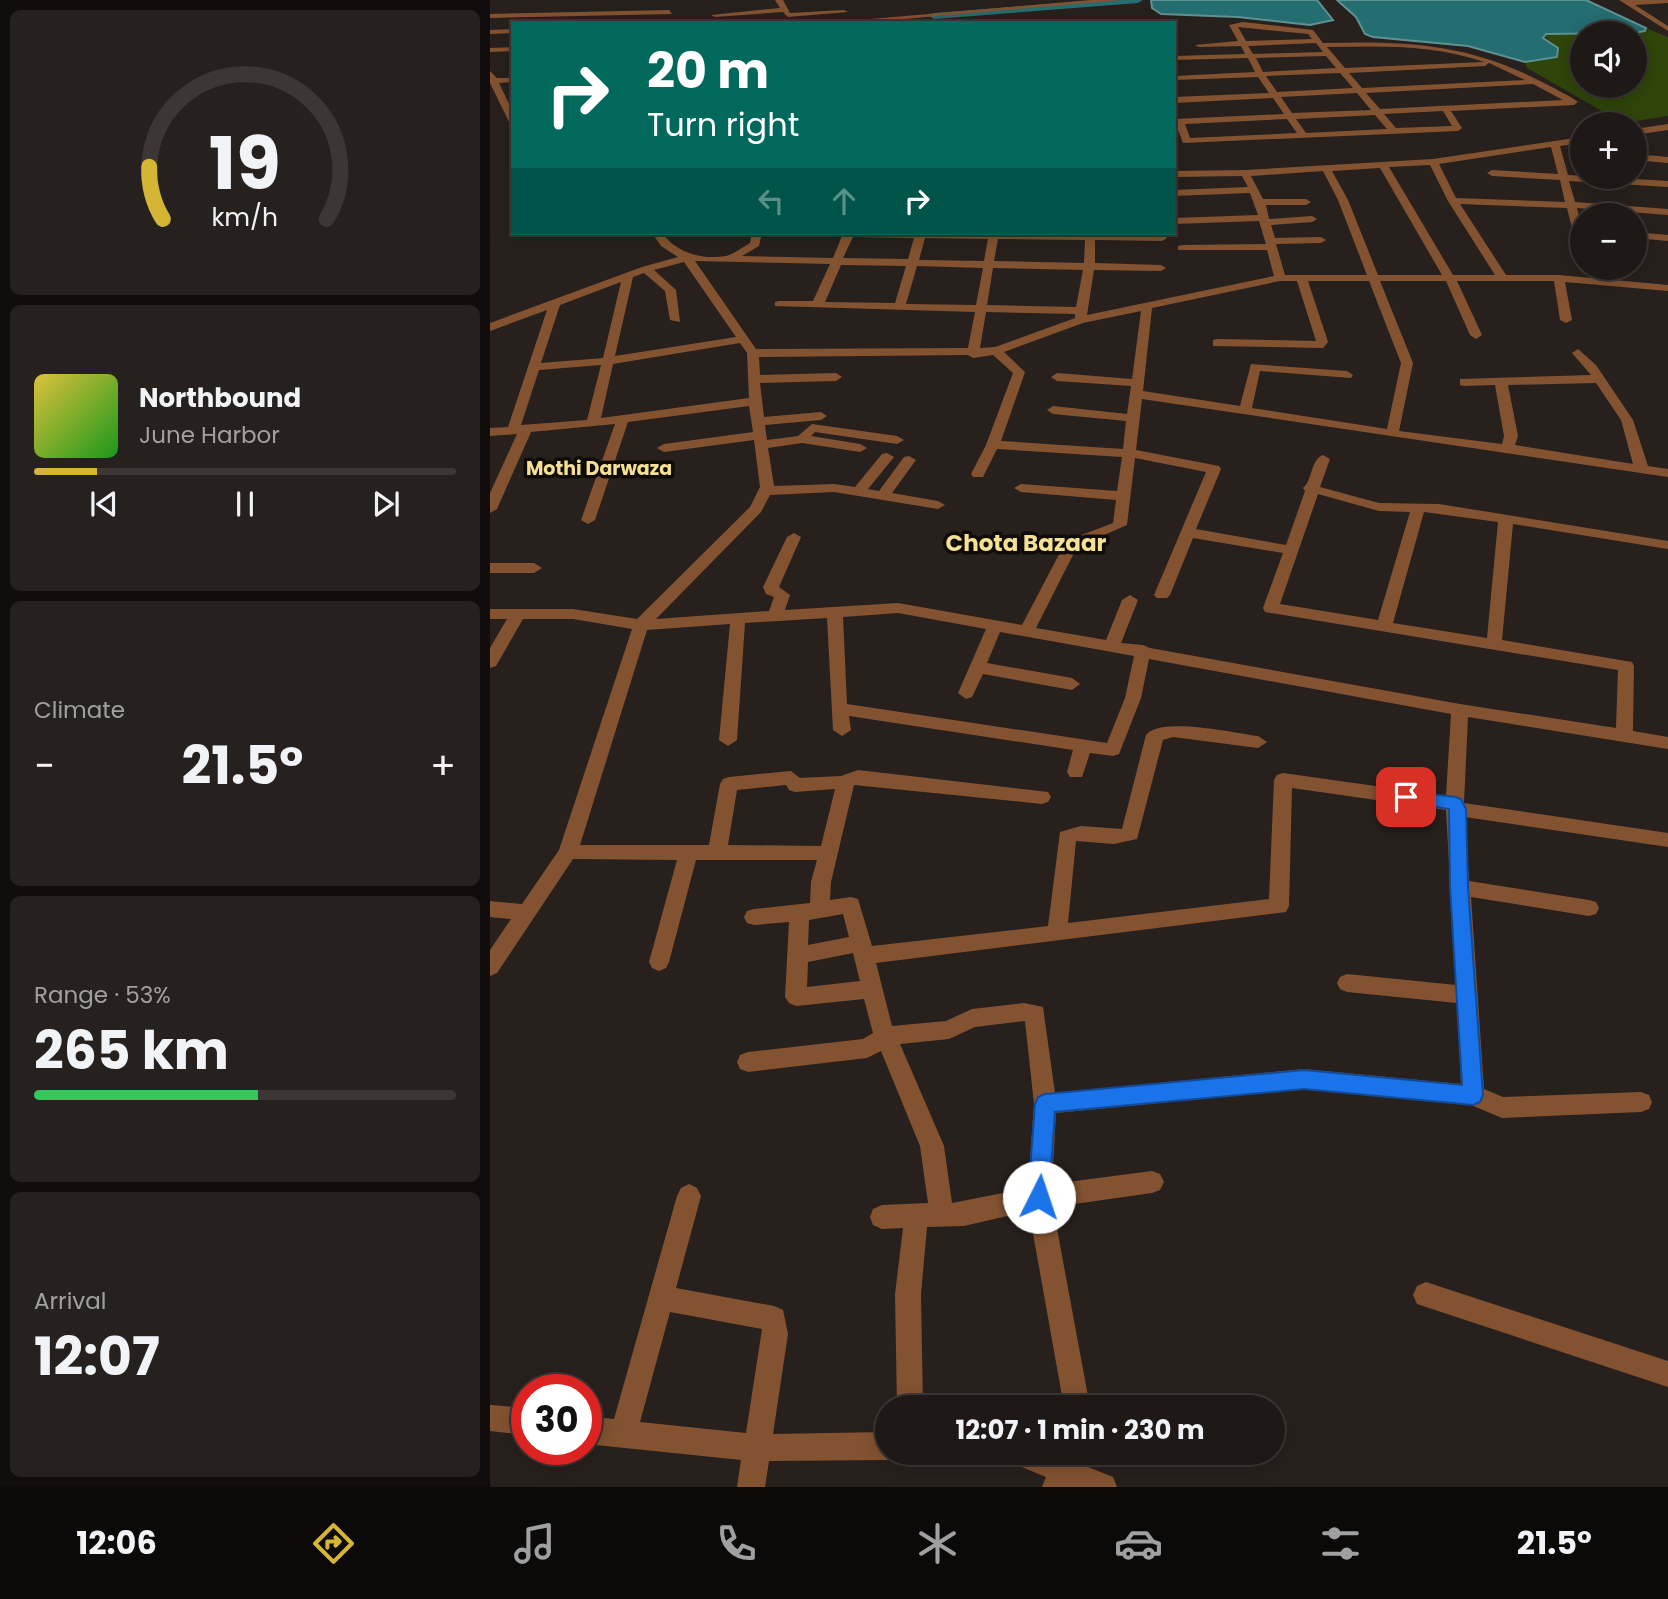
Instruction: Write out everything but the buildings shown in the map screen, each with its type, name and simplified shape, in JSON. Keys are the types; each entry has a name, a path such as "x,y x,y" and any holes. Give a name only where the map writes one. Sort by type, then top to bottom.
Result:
{"street":[{"path":"571,16 587,0"},
{"path":"664,21 674,0"},
{"path":"779,0 788,15 849,11 845,0"},
{"path":"977,0 994,12 999,21"},
{"path":"1034,0 1060,12"},
{"path":"877,21 942,13 994,12 1118,0"},
{"path":"1625,1 1668,1"},
{"path":"1625,1 1668,29"},
{"path":"713,14 739,6"},
{"path":"860,10 893,8 902,20"},
{"path":"571,16 633,9"},
{"path":"713,14 785,10"},
{"path":"490,16 669,12"},
{"path":"571,16 616,18 615,21"},
{"path":"1303,135 1261,75 1233,26 1235,24 1304,30 1320,43 1394,130"},
{"path":"490,32 511,31"},
{"path":"1199,45 1320,43 1461,52 1493,63 1574,102 1447,111 1177,122 1186,141 1458,128 1447,111"},
{"path":"490,50 511,48"},
{"path":"1176,58 1329,54"},
{"path":"1176,78 1493,63"},
{"path":"491,77 511,80"},
{"path":"491,77 510,111"},
{"path":"1176,100 1533,82"},
{"path":"1647,130 1668,127"},
{"path":"1176,174 1245,173 1433,162 1570,142"},
{"path":"1555,144 1572,203"},
{"path":"1647,158 1668,160"},
{"path":"1433,162 1453,201 1503,279"},
{"path":"1383,165 1450,279 1476,335"},
{"path":"1326,168 1343,200 1407,363 1392,434"},
{"path":"1245,173 1260,202 1280,278"},
{"path":"1492,173 1570,178"},
{"path":"1647,182 1668,184"},
{"path":"1176,192 1253,190"},
{"path":"1453,201 1516,201 1570,207"},
{"path":"1260,202 1306,202"},
{"path":"1647,211 1668,212"},
{"path":"1176,220 1312,219"},
{"path":"490,967 568,852 641,625 756,509 767,486 749,346 687,258 665,244 658,235"},
{"path":"730,259 755,244 757,235"},
{"path":"818,304 848,235"},
{"path":"900,306 920,235"},
{"path":"973,354 993,235"},
{"path":"1042,235 1162,238"},
{"path":"1080,316 1089,267 1090,236"},
{"path":"1647,236 1668,238"},
{"path":"1182,248 1321,240"},
{"path":"490,327 646,269 687,258 1161,268"},
{"path":"646,269 670,290 676,320"},
{"path":"593,423 628,277"},
{"path":"779,304 981,308 1080,316 1147,306 1280,278 1570,277"},
{"path":"1217,343 1319,345 1322,342 1316,315 1301,278"},
{"path":"1559,278 1566,320"},
{"path":"1625,280 1668,288"},
{"path":"490,509 520,430 534,367 554,305"},
{"path":"1026,632 1071,544 1120,525 1147,306"},
{"path":"534,367 749,346 798,351 973,354 996,351 1080,316"},
{"path":"978,474 993,445 1019,372 996,351"},
{"path":"1578,353 1592,368 1627,420 1642,470"},
{"path":"1245,412 1255,367 1347,374"},
{"path":"754,379 836,377"},
{"path":"1057,377 1136,389 1245,412 1668,473"},
{"path":"1464,382 1597,379"},
{"path":"1501,381 1511,436 1507,448"},
{"path":"490,432 593,423 755,401"},
{"path":"1053,410 1132,418"},
{"path":"664,448 759,434 821,416"},
{"path":"588,520 623,419"},
{"path":"802,439 809,428 814,428 897,440"},
{"path":"759,434 860,448"},
{"path":"993,445 1130,453 1214,469 1162,595"},
{"path":"859,492 887,457"},
{"path":"1323,459 1310,488 1271,608 1626,666 1624,738"},
{"path":"883,496 909,460"},
{"path":"765,491 834,488 938,505"},
{"path":"1021,488 1123,496"},
{"path":"1310,488 1379,507 1439,508 1668,545"},
{"path":"1384,626 1418,509"},
{"path":"1494,645 1506,518"},
{"path":"1186,533 1290,550"},
{"path":"776,615 782,595 771,592 771,587 794,537"},
{"path":"490,568 534,568"},
{"path":"1111,645 1130,600"},
{"path":"490,614 573,614 641,625 898,608 1143,650 1461,710 1668,743"},
{"path":"835,611 842,730"},
{"path":"490,662 518,614"},
{"path":"728,740 738,618"},
{"path":"966,692 995,626"},
{"path":"839,709 1113,750 1133,698 1143,650"},
{"path":"977,667 1072,684"},
{"path":"1461,710 1456,806 1473,1095"},
{"path":"1058,933 1067,837 1075,832 1121,838 1130,834 1155,735 1173,732 1258,742"},
{"path":"1076,772 1083,746"},
{"path":"717,853 729,784 791,778 795,785 845,781 858,776 1042,797"},
{"path":"798,955 1058,933 1279,906 1283,780 1668,840"},
{"path":"820,910 821,882 845,781"},
{"path":"568,852 829,853"},
{"path":"659,962 688,853"},
{"path":"1459,887 1589,908"},
{"path":"754,917 851,905 881,1025 932,1146 942,1215"},
{"path":"490,909 528,913"},
{"path":"799,913 796,997 873,989"},
{"path":"1347,983 1466,995"},
{"path":"748,1062 867,1048 887,1036 949,1030 972,1018 1024,1012 1035,1014 1045,1104 1039,1197 1075,1395"},
{"path":"1045,1104 1304,1079 1473,1095 1502,1108 1641,1102"},
{"path":"882,1217 964,1214 1039,1197 1152,1182"},
{"path":"623,1435 688,1196"},
{"path":"910,1395 908,1294 916,1215"},
{"path":"1426,1295 1668,1374"},
{"path":"661,1298 774,1319 775,1334 751,1487"},
{"path":"490,1418 511,1420"},
{"path":"602,1432 755,1448 875,1446"},
{"path":"1065,1469 1103,1487"}],"green space":[{"path":"1647,28 1668,37 1668,116 1647,119 1647,112 1602,111 1579,98 1647,98"},
{"path":"1570,34 1570,93 1527,68 1525,62 1537,61 1558,48 1543,35"}],"water":[{"path":"1151,0 1317,0 1333,20 1310,25 1238,17 1161,14 1152,8"},
{"path":"1337,0 1586,0 1631,21 1570,21 1570,34 1546,34 1543,38 1558,48 1557,57 1525,62 1468,46 1373,37 1365,34 1356,17"}],"waterway":[{"path":"934,16 1138,0"}],"district":[{"name":"Mothi Darwaza","path":"599,468"},
{"name":"Chota Bazaar","path":"1026,543"}],"route":[{"path":"1039,1197 1045,1104 1304,1079 1473,1095 1459,887 1457,809 1455,804 1406,797"}]}
